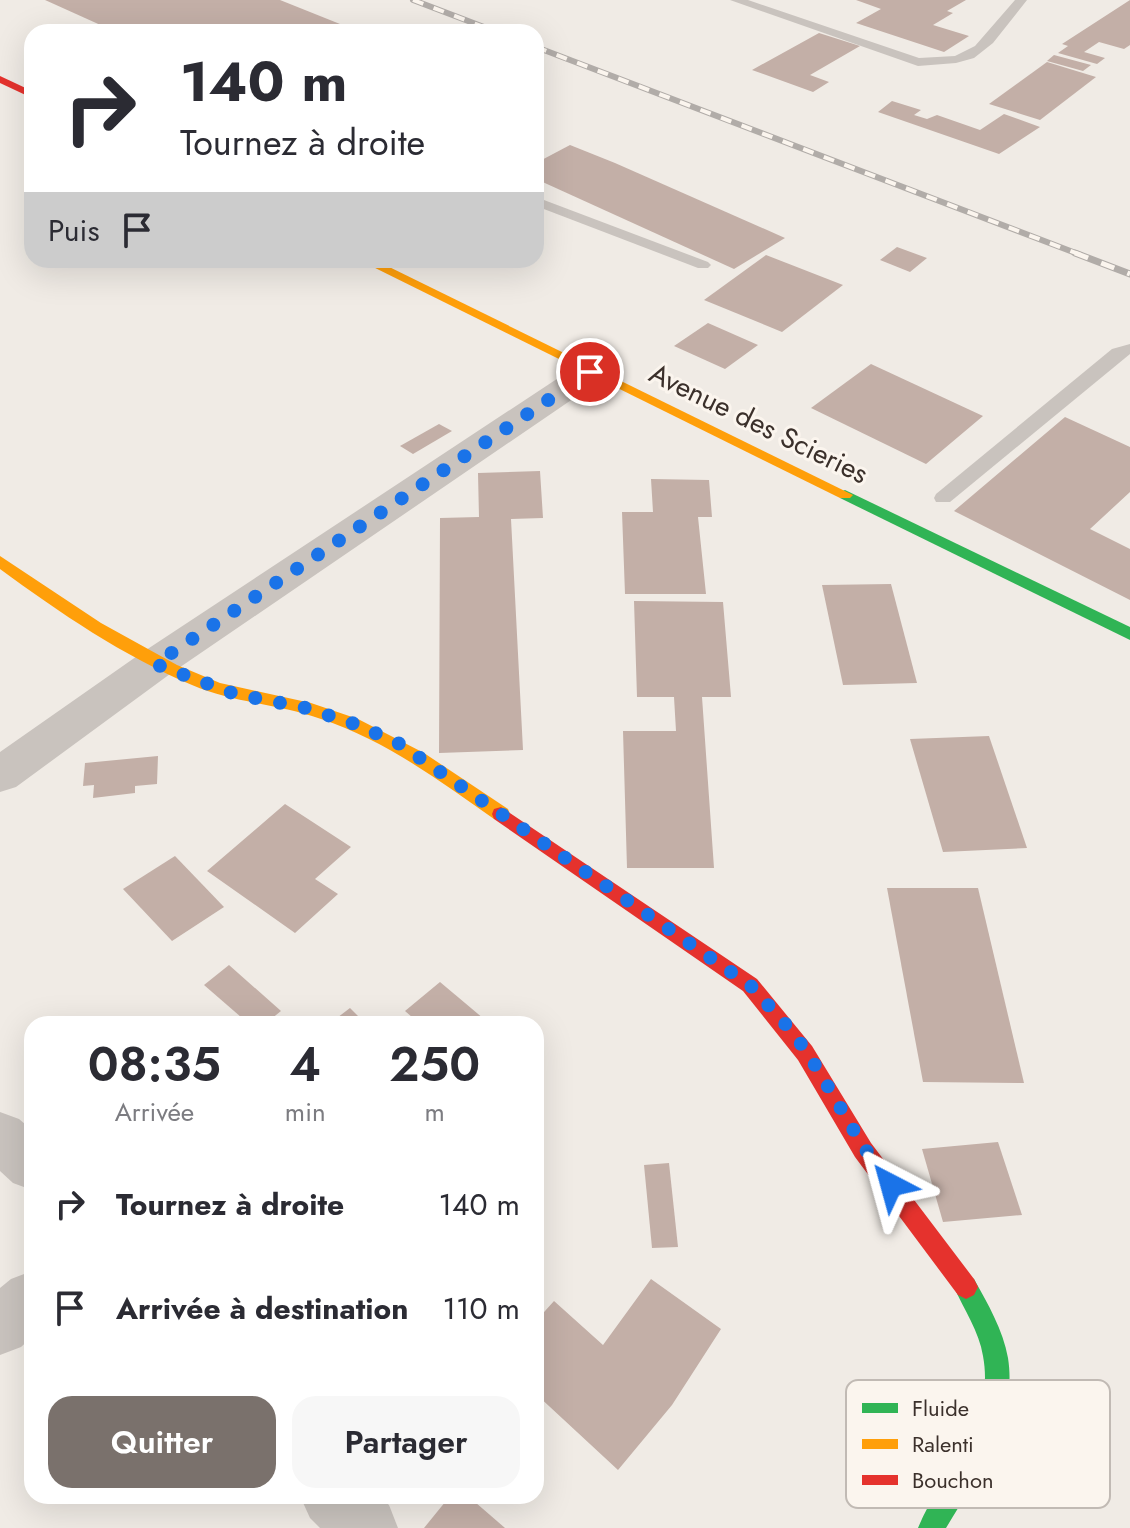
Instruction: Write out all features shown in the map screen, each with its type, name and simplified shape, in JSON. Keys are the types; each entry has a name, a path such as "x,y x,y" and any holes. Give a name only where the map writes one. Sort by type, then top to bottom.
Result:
{"street":[{"path":"0,79 24,91"},
{"name":"Avenue des Scieries","path":"381,268 1130,634"},
{"path":"0,775 155,664 590,372"},
{"path":"0,561 155,664 235,694 306,708 398,743 750,985 795,1037 833,1095 862,1149 906,1203 987,1318 1000,1372 999,1380"},
{"path":"0,1136 24,1158"},
{"path":"0,1326 24,1306"},
{"path":"340,1504 366,1528"},
{"path":"931,1528 943,1508"}],"lane":[{"path":"736,0 918,62 942,63 967,59 979,52 1021,0"},
{"path":"544,204 703,265"},
{"path":"943,498 1118,353 1130,349"}],"building":[{"path":"45,0 280,0 340,24 98,24"},
{"path":"856,0 966,0 947,11 953,13 933,25 969,36 944,52 856,23 881,9"},
{"path":"1130,0 1130,45 1124,49 1099,42 1084,52 1105,58 1097,64 1058,53 1068,46 1062,44"},
{"path":"819,33 860,46 810,75 829,82 813,92 752,70"},
{"path":"1054,55 1091,65 1083,71 1047,61"},
{"path":"1047,62 1096,77 1040,120 989,104"},
{"path":"892,101 921,110 914,115 927,119 937,115 980,130 1004,114 1040,127 999,154 878,112"},
{"path":"570,145 785,238 734,269 544,183 544,159"},
{"path":"897,247 927,258 910,272 880,260"},
{"path":"766,255 843,285 782,332 704,300"},
{"path":"708,323 758,345 725,369 674,346"},
{"path":"871,364 983,416 926,464 811,408"},
{"path":"1065,417 1130,447 1130,492 1090,529 1130,549 1130,600 954,511"},
{"path":"439,424 452,431 413,454 400,446"},
{"path":"540,471 543,518 511,519 523,750 439,753 440,518 479,517 478,473"},
{"path":"651,479 709,480 712,517 698,517 706,594 625,594 622,512 653,512"},
{"path":"891,584 917,683 843,685 822,585"},
{"path":"634,601 723,602 731,697 702,697 714,868 627,868 623,731 676,731 674,697 637,697"},
{"path":"989,736 1027,848 943,852 910,739"},
{"path":"158,756 157,784 135,786 135,793 93,798 94,785 83,786 85,763"},
{"path":"285,804 351,847 315,879 338,894 295,933 207,871"},
{"path":"175,856 224,907 172,941 123,889"},
{"path":"887,888 978,888 1024,1083 923,1082"},
{"path":"229,965 281,1011 275,1016 240,1016 204,985"},
{"path":"440,982 480,1016 411,1016 405,1011"},
{"path":"350,1008 358,1016 340,1016"},
{"path":"998,1142 1022,1215 943,1222 922,1149"},
{"path":"669,1163 678,1247 652,1248 644,1165"},
{"path":"651,1279 721,1329 672,1405 618,1470 544,1401 544,1312 554,1301 603,1345"},
{"path":"444,1504 477,1504 505,1528 424,1528"}],"railway":[{"path":"413,0 476,24"},
{"path":"544,50 1081,255"},
{"path":"1075,253 1130,274"}],"traffic: fast":[{"path":"845,495 1130,634"},
{"path":"966,1287 985,1324 995,1356 997,1380"},
{"path":"931,1528 943,1508"}],"traffic: slow":[{"path":"381,268 845,495"},
{"path":"0,561 71,611 145,656 214,687 311,709 374,733 418,758 501,814"}],"traffic: jam":[{"path":"0,79 24,91"},
{"path":"501,814 750,985 805,1053 863,1150 966,1287"}],"route":[{"path":"590,372 155,664 235,694 306,708 398,743 694,945 750,985 795,1037 833,1095 862,1149 891,1185"}]}
